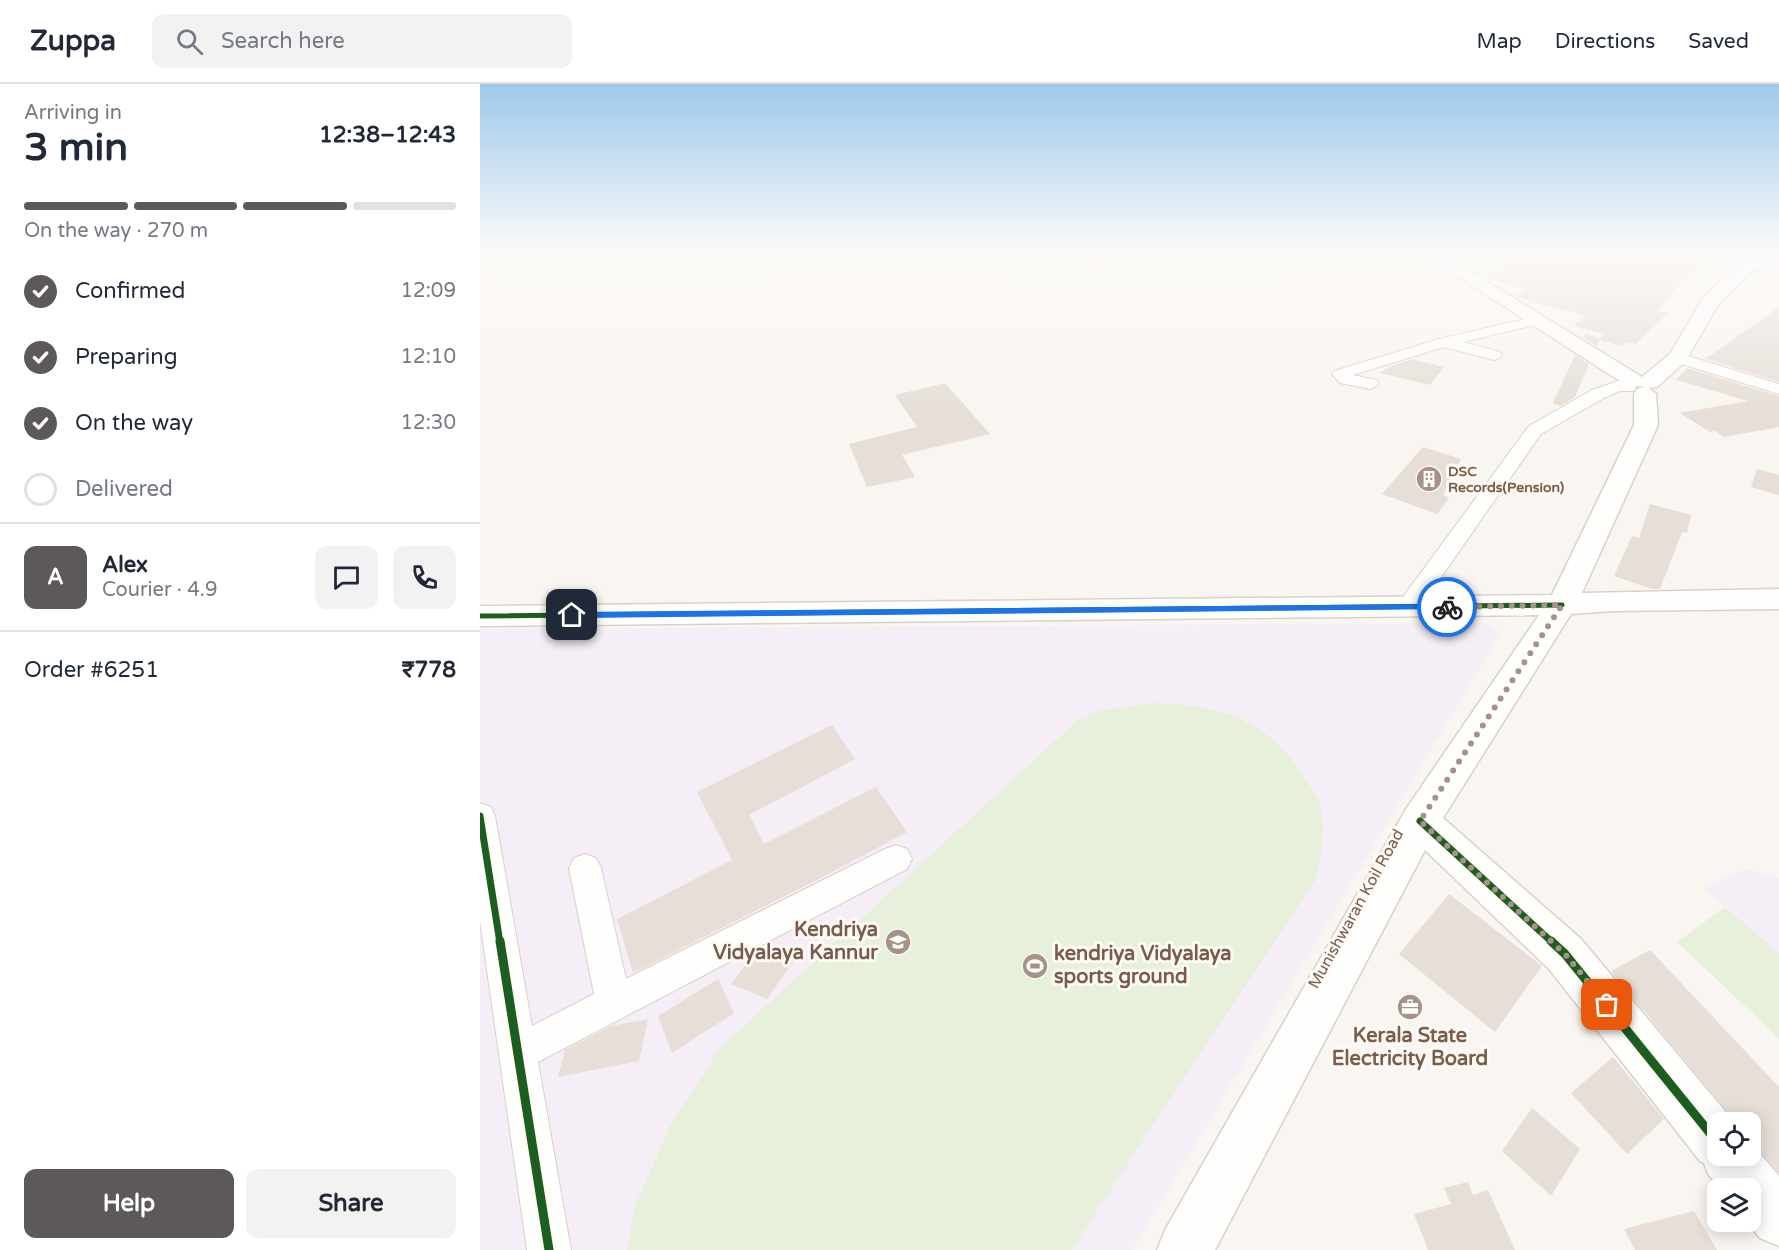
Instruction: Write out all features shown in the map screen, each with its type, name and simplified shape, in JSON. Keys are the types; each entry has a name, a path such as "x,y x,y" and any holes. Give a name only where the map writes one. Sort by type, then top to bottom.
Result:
{"main road":[{"path":"1514,305 1639,386 1678,358 1708,305"},
{"name":"Munishwaran Koil Road","path":"1185,1250 1420,821 1562,605 1646,425 1639,386"},
{"path":"480,616 1562,605 1614,601 1779,599"},
{"path":"1420,821 1565,954 1707,1129"},
{"path":"1736,1166 1779,1219"}],"street":[{"path":"1371,384 1346,379 1340,374 1444,342 1538,320"},
{"path":"1444,342 1494,355"},
{"path":"1678,358 1779,389"},
{"path":"1385,359 1416,369"},
{"path":"1408,607 1535,430 1598,394 1618,386 1639,386"},
{"path":"480,816 549,1250"},
{"path":"517,1053 896,859"},
{"path":"585,868 614,1003"}],"shaded area":[{"name":"Kendriya Vidyalaya Kannur","path":"1485,623 1501,633 1132,1250 480,1250 480,629"},
{"path":"1746,869 1779,878 1779,953 1703,888"}],"green space":[{"name":"kendriya Vidyalaya sports ground","path":"1154,703 1199,707 1220,712 1240,719 1275,742 1290,757 1318,801 1323,827 1321,853 1316,879 1071,1250 627,1250 635,1206 670,1126 719,1049 1078,720 1103,710"},
{"path":"1725,907 1779,953 1779,1038 1677,942"}],"building":[{"path":"1548,305 1662,305 1658,311 1668,313 1636,344 1626,342 1622,346 1599,340 1597,346 1583,338 1586,333 1600,339 1605,334 1574,326 1585,316"},
{"path":"1779,307 1779,382 1702,358 1708,357"},
{"path":"1575,355 1589,364 1575,397 1560,406 1553,403"},
{"path":"1412,359 1444,367 1430,385 1380,373 1391,366"},
{"path":"1687,368 1779,396 1779,427 1724,437 1715,431 1710,432 1680,413 1748,401 1676,380"},
{"path":"945,383 990,434 902,455 915,477 867,487 849,444 917,427 895,395"},
{"name":"DSC Records(Pension)","path":"1423,447 1461,459 1443,495 1449,498 1437,514 1382,494"},
{"path":"1757,469 1779,475 1779,495 1751,487"},
{"path":"1650,504 1691,515 1687,533 1682,532 1660,589 1652,589 1614,576 1632,536 1639,538"},
{"name":"Kendriya Vidyalaya Kannur","path":"832,725 855,759 749,815 764,844 876,787 907,832 633,973 617,919 732,860 697,792"},
{"path":"1449,894 1542,966 1495,1032 1399,954"},
{"path":"769,944 797,956 767,999 731,984 757,950"},
{"path":"1650,950 1779,1087 1779,1173 1761,1153 1761,1112 1728,1112 1611,971"},
{"path":"718,979 734,1013 672,1053 658,1016"},
{"path":"648,1019 639,1061 558,1077 565,1050 611,1026"},
{"path":"1613,1057 1664,1119 1627,1154 1571,1093"},
{"path":"1532,1108 1580,1149 1551,1196 1502,1151"},
{"path":"1468,1182 1473,1195 1488,1190 1515,1250 1428,1250 1414,1214 1451,1204 1444,1188"},
{"path":"1694,1211 1717,1250 1635,1250 1624,1229"}],"cycle path":[{"path":"480,616 1562,605"},
{"path":"480,816 549,1250"},
{"path":"1420,821 1565,954 1707,1129"}],"way so far":[{"path":"1447,607 1562,605 1420,821 1565,954 1607,1005"}],"place":[{"name":"DSC Records(Pension)","path":"1429,479"},
{"name":"Kendriya Vidyalaya Kannur","path":"898,942"},
{"name":"kendriya Vidyalaya sports ground","path":"1035,966"},
{"name":"Kerala State Electricity Board","path":"1410,1007"}],"route":[{"path":"572,615 1447,607"}]}
